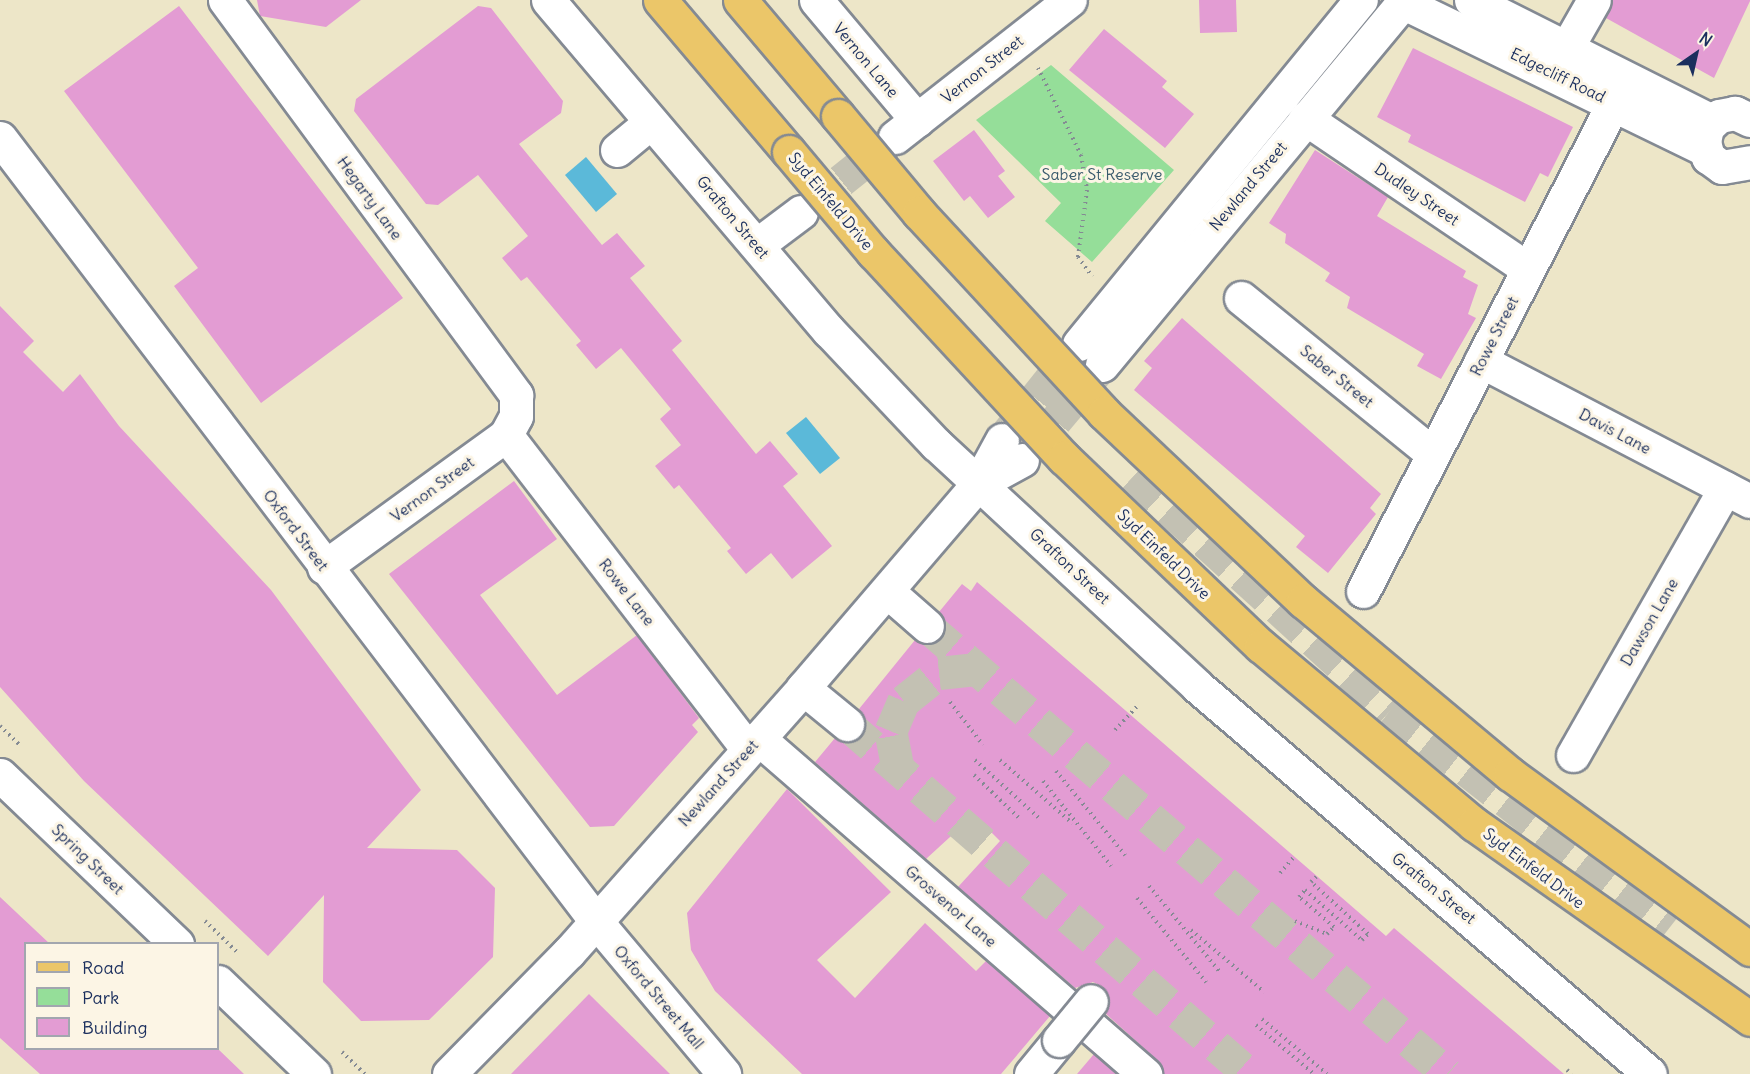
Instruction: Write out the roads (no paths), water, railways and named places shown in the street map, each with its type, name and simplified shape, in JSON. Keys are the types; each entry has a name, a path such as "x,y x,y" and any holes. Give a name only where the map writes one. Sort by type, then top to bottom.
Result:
{"main road":[{"name":"Syd Einfeld Drive","path":"660,0 873,252 1064,458 1261,646 1474,824 1750,1019"},
{"path":"740,0 919,213 1104,413 1294,593 1510,774 1750,949"}],"street":[{"name":"Hegarty Lane","path":"225,0 516,395 516,416 506,435"},
{"name":"Grafton Street","path":"548,0 829,331 978,484 1197,686 1650,1074"},
{"name":"Vernon Lane","path":"816,0 906,129"},
{"name":"Vernon Street","path":"906,129 1070,0"},
{"name":"Newland Street","path":"1361,0 1091,355 1407,5"},
{"name":"Edgecliff Road","path":"1366,0 1379,9 1407,5 1619,92 1709,135 1722,167 1750,162"},
{"name":"Edgecliff Road","path":"1471,0 1566,49 1619,92"},
{"path":"1566,49 1594,0"},
{"name":"Rowe Street","path":"1364,591 1619,92"},
{"path":"1709,135 1726,114 1749,116"},
{"name":"Dudley Street","path":"1305,118 1528,269"},
{"path":"617,150 651,122"},
{"name":"Oxford Street","path":"0,138 324,567 595,920"},
{"path":"757,245 801,212"},
{"name":"Saber Street","path":"1241,298 1433,454"},
{"name":"Davis Lane","path":"1481,361 1737,495"},
{"name":"Vernon Street","path":"324,567 506,435"},
{"name":"Rowe Lane","path":"506,435 753,744"},
{"name":"Newland Street","path":"449,1074 595,920 803,688 978,484 1012,450"},
{"name":"Dawson Lane","path":"1573,755 1737,495"},
{"path":"887,591 927,626"},
{"path":"803,688 847,724"},
{"name":"Grosvenor Lane","path":"753,744 1145,1074"},
{"name":"Spring Street","path":"0,775 175,942"},
{"name":"Oxford Street Mall","path":"595,920 724,1074"},
{"path":"219,983 314,1074"},
{"path":"1031,1074 1091,1001"}],"water":[{"path":"586,157 617,194 596,212 565,175"},
{"path":"806,417 840,458 820,474 786,433"}],"tunnel":[{"path":"803,211 894,138"},
{"path":"1005,436 1078,345"},
{"path":"1024,458 1101,367"},
{"path":"1133,476 1390,710 1669,928"},
{"path":"927,626 1448,1074"},
{"path":"898,768 891,731 904,701 939,673 977,669"},
{"path":"847,724 1249,1074"}],"park label":[{"name":"Saber St Reserve","path":"1102,174"}]}
